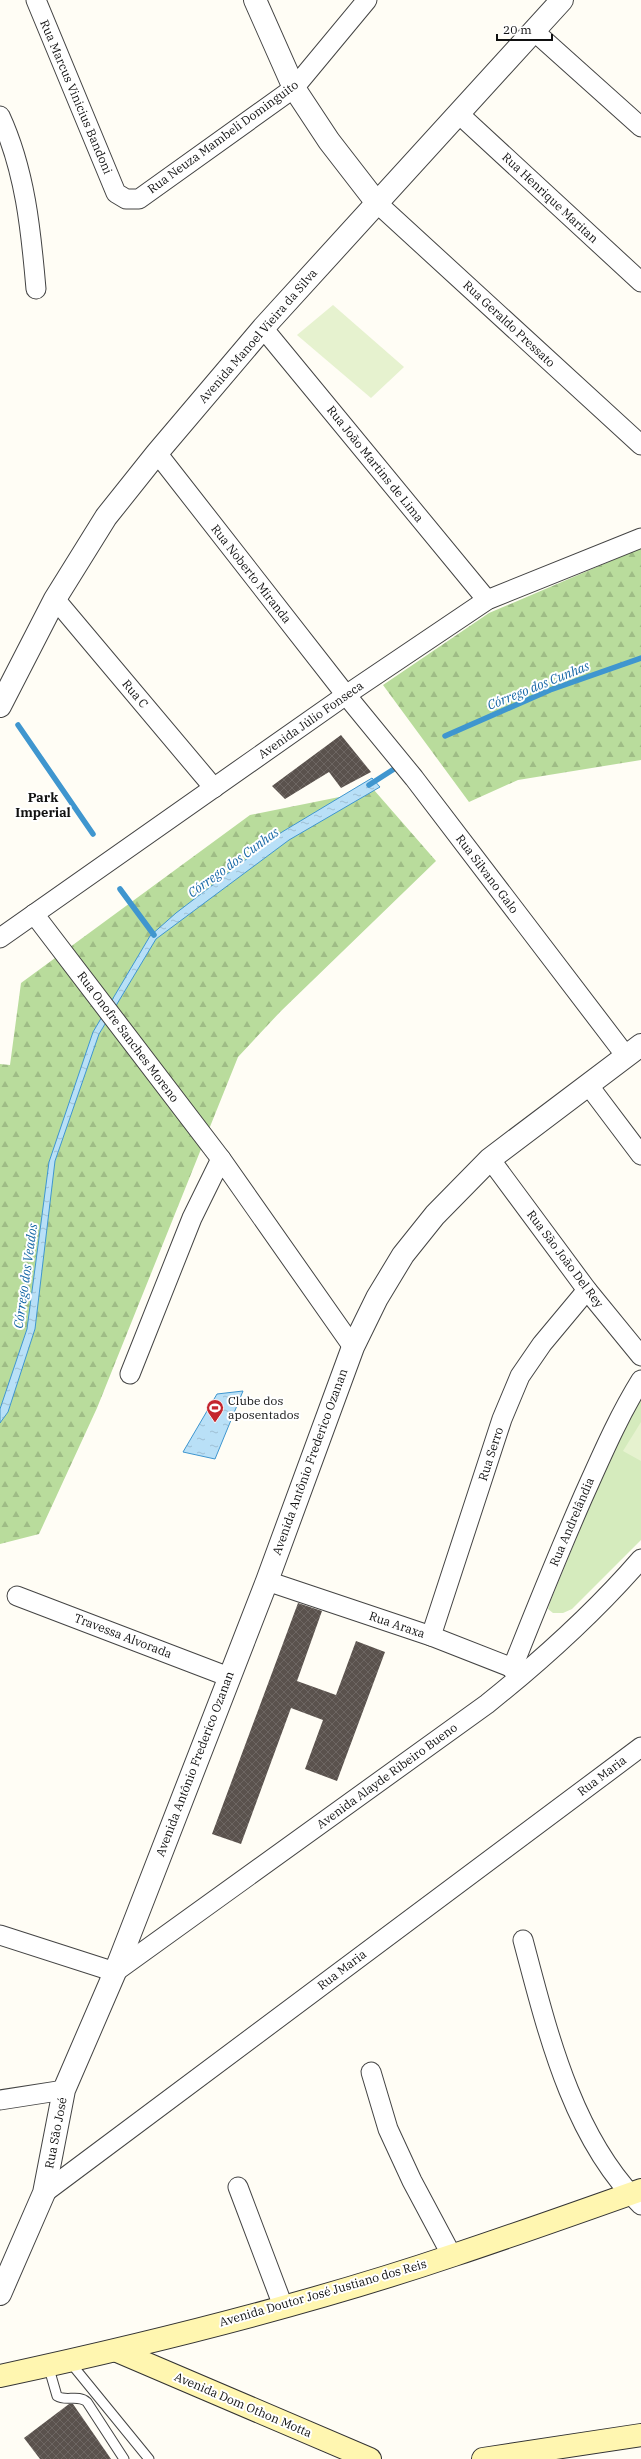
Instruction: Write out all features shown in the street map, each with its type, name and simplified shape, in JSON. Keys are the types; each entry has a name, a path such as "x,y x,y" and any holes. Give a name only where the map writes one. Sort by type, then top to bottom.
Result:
{"main road":[{"name":"Avenida Doutor José Justiano dos Reis","path":"0,2376 116,2350 283,2306 452,2256 637,2197"},
{"name":"Avenida Dom Othon Motta","path":"116,2350 370,2459"},
{"path":"482,2459 578,2452 641,2435"}],"street":[{"name":"Rua Marcus Vinicius Bandoni","path":"36,0 116,193"},
{"path":"255,0 294,88 329,141 377,203"},
{"name":"Rua Neuza Mambeli Dominguito","path":"116,193 126,199 139,199 294,88 367,0"},
{"name":"Avenida Manoel Vieira da Silva","path":"0,706 55,599 106,516 157,453 263,328 460,115 562,0"},
{"path":"535,32 641,127"},
{"name":"Rua Henrique Maritan","path":"460,115 641,282"},
{"path":"0,116 23,182 33,251 36,289"},
{"name":"Rua Geraldo Pressato","path":"377,203 641,445"},
{"name":"Rua João Martins de Lima","path":"263,328 487,600"},
{"name":"Rua Noberto Miranda","path":"157,453 346,695"},
{"name":"Avenida Júlio Fonseca","path":"0,938 346,695 487,600 641,538"},
{"name":"Rua C","path":"55,599 214,788"},
{"name":"Rua Silvano Galo","path":"346,695 633,1051"},
{"name":"Rua Onofre Sanches Moreno","path":"34,914 221,1160 353,1346"},
{"name":"Avenida Antônio Frederico Ozanan","path":"115,1972 267,1581 353,1346 377,1298 403,1255 435,1214 490,1159 589,1086 633,1051"},
{"path":"589,1086 641,1155"},
{"name":"Rua São João Del Rey","path":"490,1159 587,1290 641,1356"},
{"path":"130,1374 192,1218 221,1160"},
{"name":"Rua Serro","path":"431,1636 502,1419 520,1376 542,1344 587,1290"},
{"name":"Rua Andrelândia","path":"519,1671 556,1559 620,1414 641,1380"},
{"name":"Avenida Alayde Ribeiro Bueno","path":"115,1972 487,1704 519,1671 616,1588 641,1559"},
{"name":"Rua Araxa","path":"267,1581 431,1636 519,1671"},
{"name":"Travessa Alvorada","path":"16,1596 229,1677"},
{"name":"Rua Maria","path":"44,2193 641,1747"},
{"path":"0,1935 115,1972"},
{"path":"523,1940 549,2036 575,2106 608,2165 637,2197"},
{"name":"Rua São José","path":"0,2294 44,2193 64,2090 115,1972"},
{"path":"371,2072 388,2129 412,2181 452,2256"},
{"path":"0,2100 64,2090"},
{"path":"238,2187 283,2306"}],"lane":[{"path":"59,2363 57,2396 63,2398 83,2398 124,2459"},
{"path":"59,2363 89,2388 150,2459"}],"green space":[{"path":"333,305 404,367 371,398 297,335"},
{"path":"641,548 641,760 518,780 469,802 383,685 489,613"},
{"path":"374,790 436,861 280,1012 238,1057 97,1408 39,1534 0,1544 0,1064 10,1065 21,983 250,815"},
{"path":"641,1391 641,1540 572,1609 563,1613 553,1613 548,1609 550,1602 626,1418"},
{"path":"641,1422 641,1461 623,1451"}],"water":[{"path":"372,778 380,787 289,840 156,939 99,1034 55,1161 35,1329 8,1412 0,1423 0,1409 27,1329 49,1162 93,1032 150,936 176,913 282,832"},
{"name":"Clube dos aposentados","path":"243,1391 215,1459 183,1452 217,1394"}],"building":[{"path":"341,735 371,772 341,788 329,772 285,799 272,786"},
{"path":"298,1603 322,1611 297,1681 336,1695 356,1641 385,1652 337,1781 305,1769 323,1720 291,1708 241,1844 212,1834"},
{"path":"69,2404 73,2404 111,2459 40,2459 24,2438"}],"waterway":[{"name":"Córrego dos Cunhas","path":"445,736 550,690 641,658"},
{"path":"18,725 93,834"},
{"name":"Córrego dos Cunhas","path":"369,785 394,769"},
{"path":"120,889 154,935"}],"place":[{"name":"Clube dos aposentados","path":"215,1423"}],"district":[{"name":"Park Imperial","path":"43,804"}],"water label":[{"name":"Córrego dos Veados","path":"25,1276"}]}
